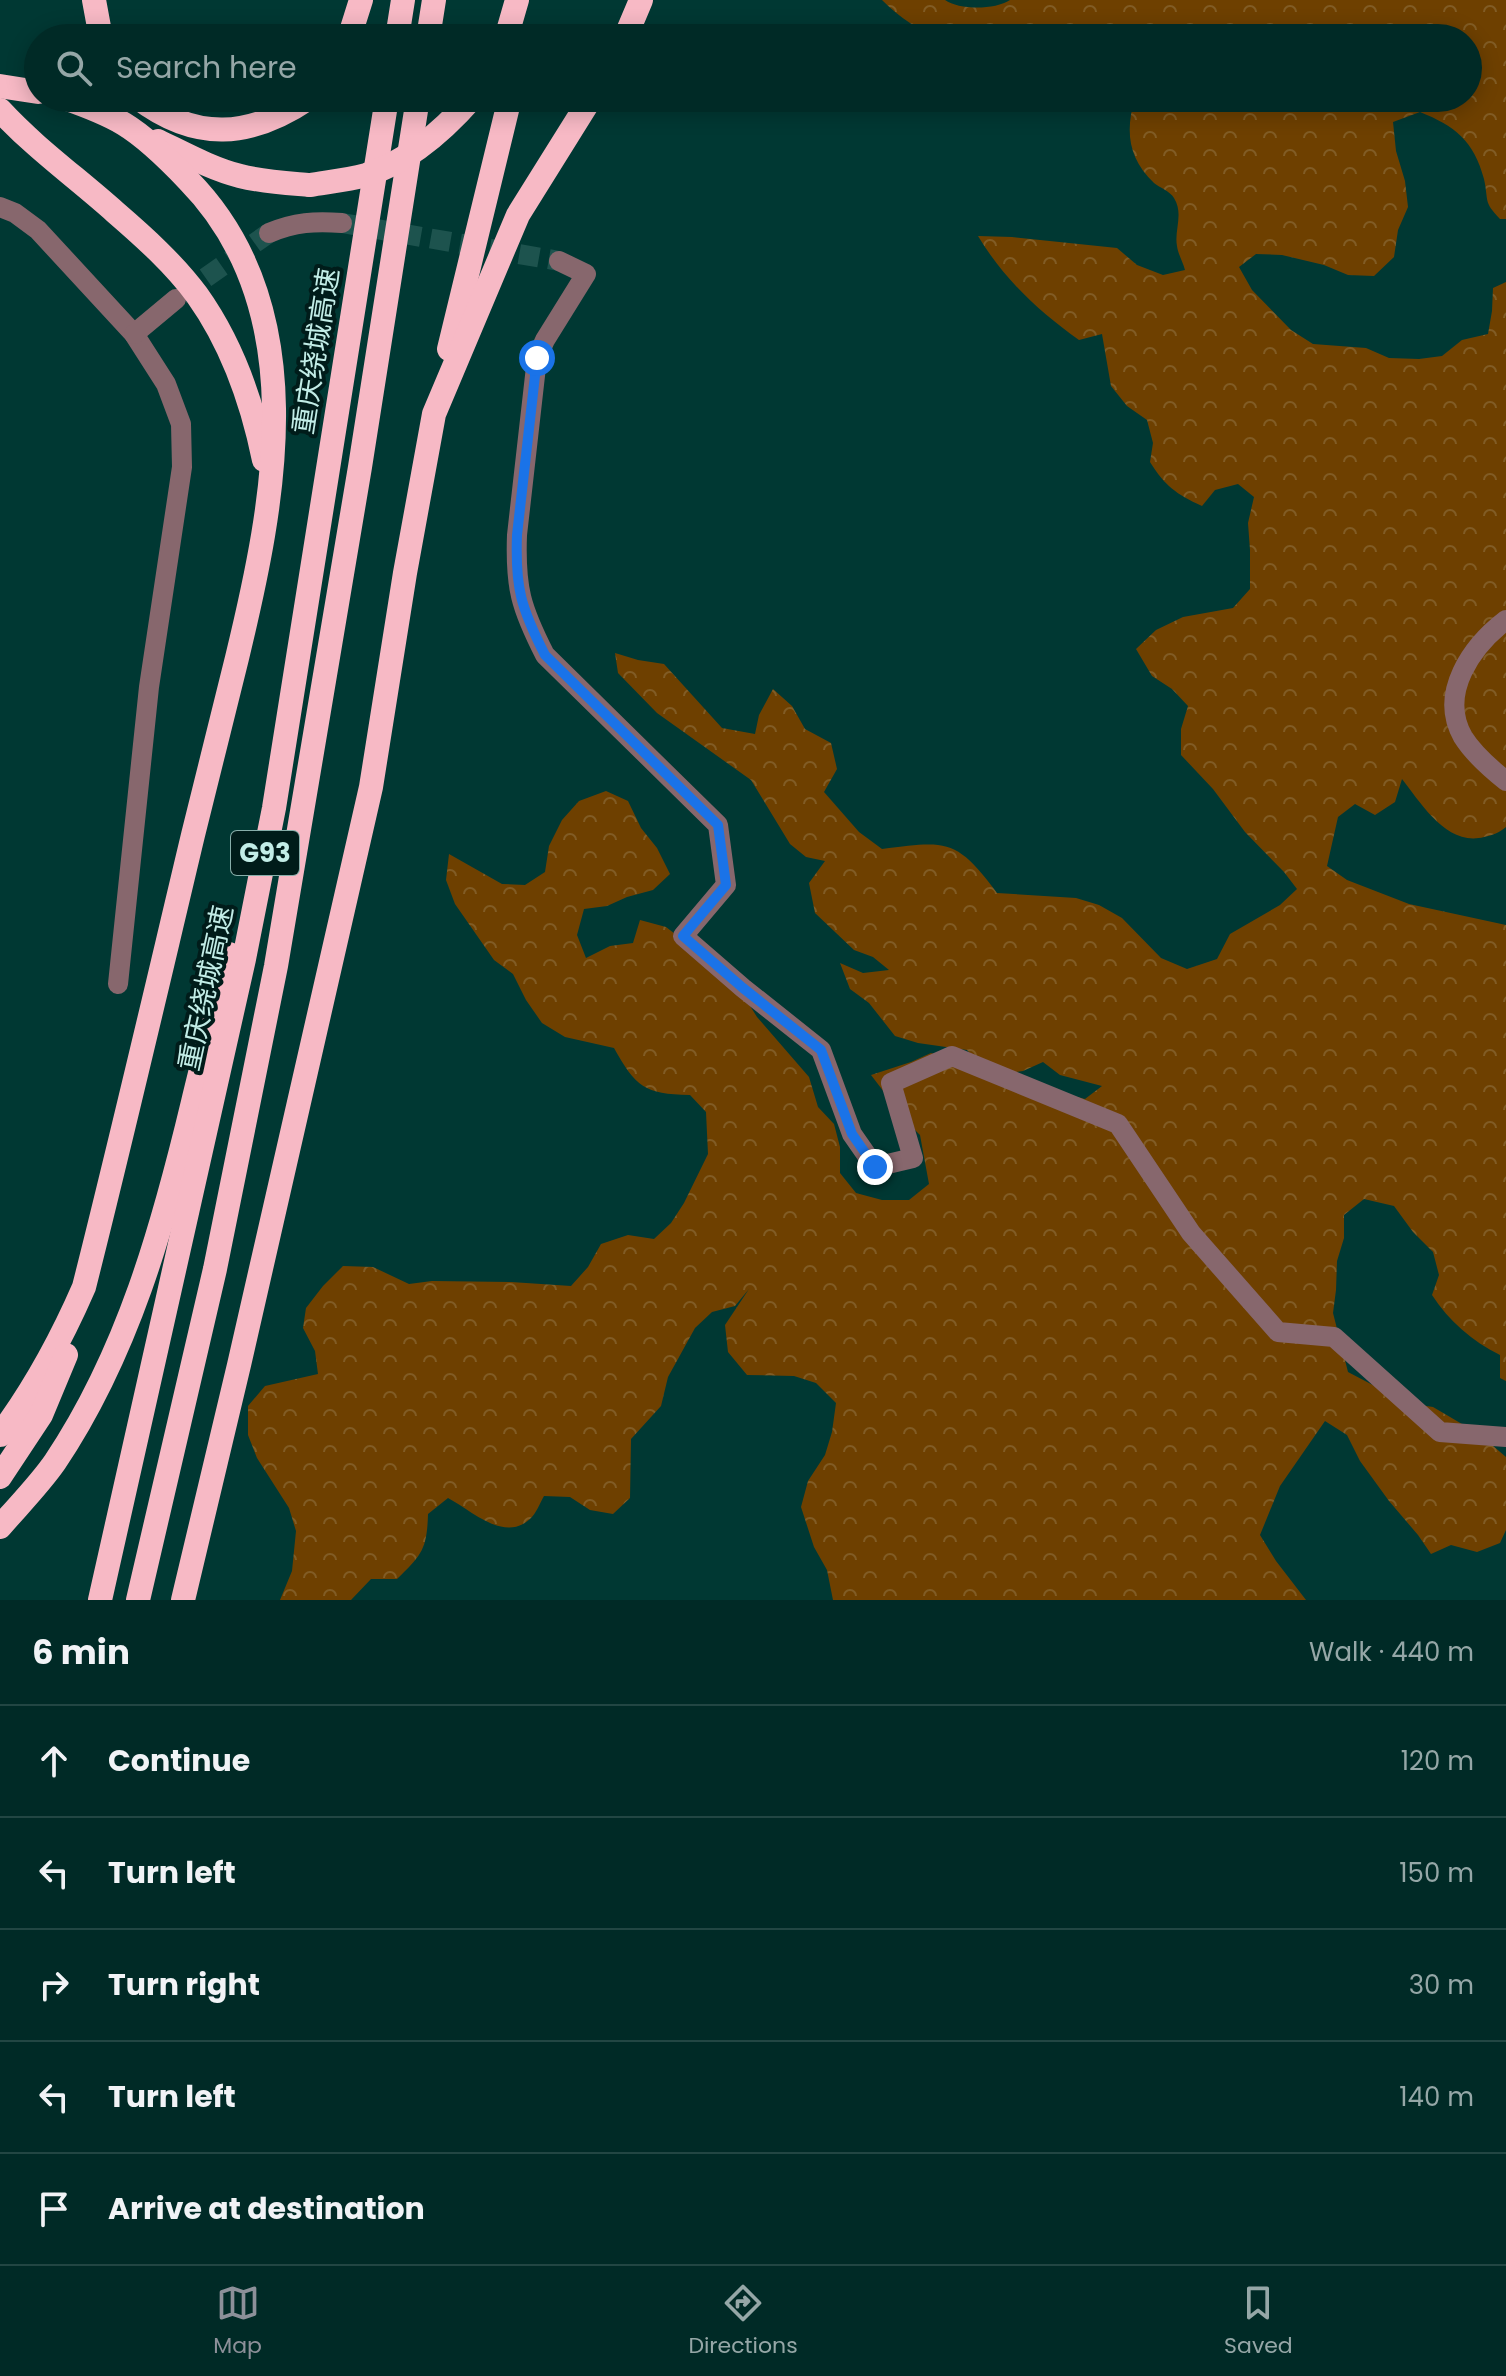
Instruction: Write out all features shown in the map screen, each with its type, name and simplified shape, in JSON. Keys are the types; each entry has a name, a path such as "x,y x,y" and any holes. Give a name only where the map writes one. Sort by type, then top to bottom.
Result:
{"highway":[{"path":"94,0 98,24"},
{"path":"353,24 361,0"},
{"path":"399,24 403,0"},
{"path":"430,24 434,0"},
{"path":"510,24 517,0"},
{"path":"523,24 525,0"},
{"path":"631,24 641,0"},
{"path":"0,86 24,90"},
{"path":"0,110 26,137 116,212 177,271 196,295 241,378 259,436 269,487"},
{"path":"96,112 210,166 238,176 310,185 367,174 393,163 423,145 459,112"},
{"path":"156,112 188,126 219,130 252,127 288,112"},
{"name":"重庆绕城高速","path":"100,1600 244,959 274,808 385,112"},
{"name":"G93","path":"138,1600 215,1269 276,966 416,112"},
{"path":"183,1600 371,787 434,414 507,112"},
{"path":"434,414 518,215 582,112"},
{"path":"0,1477 29,1436 52,1392 70,1343 258,568 269,487 274,397 263,314 251,278 229,233 197,189 124,124"},
{"path":"0,1527 53,1465 75,1431 98,1388 136,1301 173,1185 228,958 259,804 291,695"},
{"path":"0,1435 41,1375 63,1336 84,1287"}],"street":[{"path":"0,207 15,213 38,230 134,334 166,384 181,424 182,467 149,687 118,984"},
{"path":"269,233 291,224 316,221 342,223"},
{"path":"559,261 586,274 537,358 517,535 518,593 528,622 545,655 718,825 726,885 683,936 821,1050 852,1134 875,1167 913,1158 891,1083 952,1056 1118,1124 1191,1233 1278,1332 1334,1337 1440,1432 1506,1437"},
{"path":"134,334 176,299"},
{"path":"1506,620 1487,634 1461,674 1455,715 1463,736 1506,781"}],"green space":[{"path":"882,0 945,0 959,6 977,8 1010,0 1506,0 1506,219 1500,219 1489,204 1480,166 1469,145 1453,129 1420,112 1482,112 1482,24 913,24"},
{"path":"1132,112 1420,112 1393,122 1408,207 1398,230 1394,257 1374,276 1348,275 1324,265 1282,255 1256,254 1239,267 1252,290 1291,330 1313,344 1366,348 1389,358 1442,356 1462,340 1488,334 1493,288 1506,282 1506,827 1484,837 1458,836 1436,821 1402,779 1395,802 1375,815 1355,804 1338,817 1327,866 1347,880 1409,904 1506,925 1506,1381 1500,1378 1500,1355 1462,1330 1432,1295 1439,1275 1433,1252 1394,1206 1364,1199 1344,1215 1344,1238 1337,1261 1333,1313 1348,1372 1407,1403 1433,1407 1479,1434 1506,1457 1506,1530 1500,1543 1477,1552 1451,1545 1431,1554 1360,1461 1347,1435 1325,1421 1280,1486 1260,1535 1306,1600 833,1600 827,1570 814,1547 801,1507 808,1481 825,1455 836,1403 816,1383 794,1376 747,1375 728,1352 725,1325 749,1289 735,1306 712,1312 695,1328 668,1377 661,1406 631,1439 630,1498 613,1514 590,1510 570,1497 544,1496 530,1519 509,1528 488,1522 448,1498 428,1514 422,1551 397,1579 371,1579 351,1600 280,1600 292,1571 296,1531 289,1508 257,1458 248,1435 248,1406 265,1386 318,1374 315,1351 303,1328 306,1308 323,1286 343,1266 373,1267 409,1284 432,1281 571,1286 588,1267 601,1244 628,1235 654,1239 671,1223 708,1154 706,1112 690,1095 662,1093 643,1086 629,1072 614,1048 565,1037 542,1023 513,974 494,960 455,904 446,880 449,854 502,884 525,885 545,872 549,846 562,820 579,801 606,791 628,801 670,874 653,890 607,906 584,909 577,935 586,958 610,946 633,943 640,920 666,927 728,971 757,1017 809,1077 818,1107 834,1124 840,1147 840,1173 856,1193 882,1200 909,1200 929,1184 920,1135 871,1075 931,1053 985,1070 967,1050 918,1043 895,1036 869,1003 850,989 840,963 863,973 889,970 873,957 854,950 815,913 809,883 825,861 806,857 790,844 751,780 657,713 618,673 615,653 664,664 722,728 755,734 759,715 773,689 792,706 805,729 831,743 837,769 824,792 859,832 882,849 922,845 948,847 971,862 997,893 1076,898 1099,905 1122,918 1161,958 1187,969 1217,959 1230,934 1280,905 1297,889 1181,755 1181,729 1188,706 1172,689 1152,676 1136,649 1156,630 1183,617 1233,608 1250,589 1248,523 1254,497 1238,484 1215,490 1202,506 1166,483 1150,462 1153,443 1147,420 1127,406 1111,386 1102,334 1079,340 1064,329 1011,280 978,236 1117,248 1137,265 1163,275 1185,270 1177,246 1177,204 1170,193 1145,174 1139,164 1131,144","holes":["1043,1062 1060,1075 1102,1086 1085,1099 1001,1074 1023,1071"]}],"tunnel":[{"path":"342,223 559,261"},
{"path":"181,295 269,233"}],"route":[{"path":"537,358 516,563 518,593 528,622 545,655 718,825 726,885 683,936 821,1050 852,1134 875,1167"}]}
